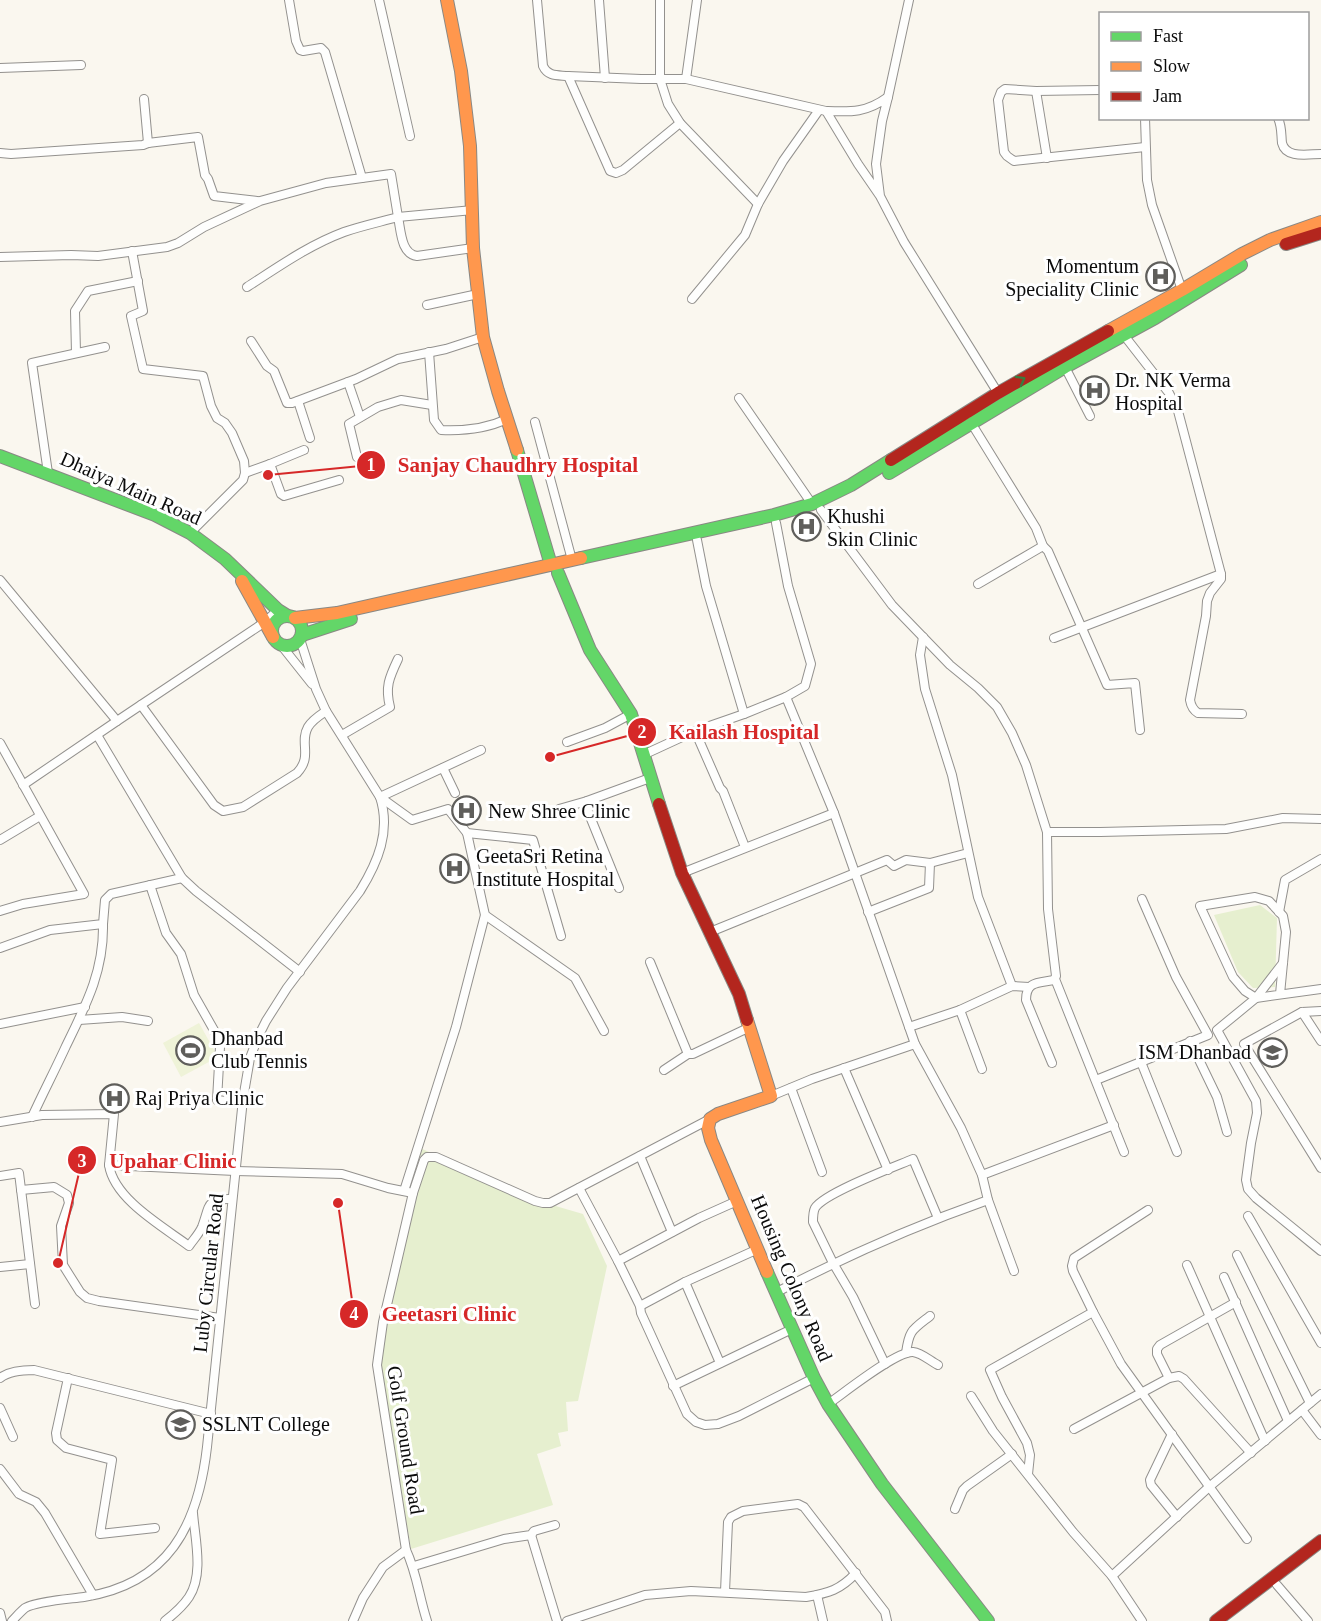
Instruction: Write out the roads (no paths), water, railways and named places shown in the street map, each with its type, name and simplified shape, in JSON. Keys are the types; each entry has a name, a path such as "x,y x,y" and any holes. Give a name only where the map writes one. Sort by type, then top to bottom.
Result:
{"main road":[{"path":"447,0 461,70 470,146 473,248 483,337 498,391 555,569 590,650 631,714 682,873 740,994 771,1096 718,1114 710,1119"},
{"path":"971,418 998,393 1242,254 1270,240 1321,222"},
{"path":"278,642 272,629 273,624 286,614 337,613 776,523 816,507 828,497 1155,318 1254,257 1321,233"},
{"name":"Dhaiya Main Road","path":"0,456 155,515 190,533 215,551 286,614"},
{"path":"237,572 278,642 285,646 294,645 301,637 349,619 555,569 572,560 816,507"},
{"path":"286,614 302,625 301,637"},
{"name":"Housing Colony Road","path":"710,1119 708,1128 711,1140 775,1293 828,1404 882,1484 988,1621"},
{"path":"1224,1620 1321,1541"},
{"path":"1224,1620 1321,1552"}],"street":[{"path":"289,0 296,41 300,50 321,48 326,52 362,178"},
{"path":"380,0 410,136"},
{"path":"537,0 543,66 552,75 686,79 822,111 861,111 879,104 888,97"},
{"path":"599,0 604,78"},
{"path":"660,0 660,79 668,104 680,123 758,204"},
{"path":"686,79 697,0"},
{"path":"880,196 876,164 878,143 909,0"},
{"path":"0,68 81,65"},
{"path":"568,76 607,167 613,173 623,170 680,123"},
{"path":"1099,90 1005,89 998,95 1004,152 1014,160 1145,147"},
{"path":"1036,91 1047,158"},
{"path":"144,99 148,143"},
{"path":"822,111 880,196 904,242 998,393"},
{"path":"692,299 745,235 758,204 783,161 822,111"},
{"path":"1146,120 1147,180 1152,205 1182,290"},
{"path":"1279,120 1286,150 1300,155 1321,154"},
{"path":"0,153 143,145 198,137 205,175 214,196 260,201"},
{"path":"0,257 98,256 167,247 260,201 326,183 392,174 405,248 412,255 473,248"},
{"path":"247,287 289,260 344,232 398,217 473,210"},
{"path":"132,251 143,311 131,316 143,369 203,376 214,415 225,423 232,433 244,461 243,480 190,533"},
{"path":"76,353 75,310 87,291 138,281"},
{"path":"427,305 478,294"},
{"path":"1123,334 1169,393 1178,411 1221,573 1221,579 1207,601 1190,700 1194,710 1198,713 1242,714"},
{"path":"251,341 267,366 274,371 287,403 291,403 348,382 398,359 446,349 483,337"},
{"path":"48,473 32,363 105,346"},
{"path":"429,352 434,420 441,430 459,431 492,426 507,419"},
{"path":"1065,367 1090,416"},
{"path":"348,382 360,417"},
{"path":"739,399 816,507 892,605 950,665 997,707 1012,733 1026,765 1047,832 1048,909 1055,979 1124,1152"},
{"path":"357,457 349,424 378,407 401,400 432,405"},
{"path":"298,401 310,438"},
{"path":"971,418 1036,528 1043,546 1048,551 1107,685 1135,683 1140,730"},
{"path":"535,422 572,560"},
{"path":"245,473 304,450"},
{"path":"270,464 281,494 284,496 339,480"},
{"path":"643,755 696,731 786,697 805,686 811,664 788,586 776,523"},
{"path":"697,540 706,586 744,714"},
{"path":"978,584 1043,546"},
{"path":"1054,638 1221,573"},
{"path":"0,580 117,721"},
{"path":"23,785 265,622 286,614"},
{"name":"Luby Circular Road","path":"12,1621 25,1608 127,1586 154,1568 166,1557 186,1527 200,1491 205,1471 242,1103 250,1058 258,1037 276,1004 360,891 377,860 384,834 383,807 380,797 326,711 316,689 301,637"},
{"path":"923,637 920,654 926,690 952,775 978,897 1012,987"},
{"name":"Luby Circular Road","path":"278,642 316,689"},
{"path":"342,735 390,707 387,696 388,680 398,659"},
{"path":"786,697 834,813 915,1044 961,1128 982,1175 988,1200 1014,1271"},
{"path":"141,705 214,805 223,811 243,807 297,773 305,760 307,729 326,711"},
{"path":"567,742 605,728 631,714"},
{"path":"696,731 745,847"},
{"path":"97,735 182,878 300,972"},
{"path":"0,743 84,894 24,904 0,911"},
{"path":"110,1165 235,1172 342,1174 409,1192 485,915 467,833 448,809 412,820 380,797 481,750"},
{"path":"443,768 455,793"},
{"path":"559,809 650,778"},
{"path":"587,801 587,809 619,888"},
{"path":"682,873 834,813"},
{"path":"0,840 40,816"},
{"path":"1047,832 1226,829 1283,818 1321,819"},
{"path":"467,833 533,840 561,936"},
{"path":"710,932 887,860 894,866 906,860 930,863 968,853"},
{"path":"1279,912 1285,880 1321,859"},
{"path":"868,912 929,888 930,863"},
{"path":"32,1117 85,1007 96,978 102,954 107,897 111,894 182,878"},
{"path":"150,885 166,933 181,954 194,995 219,1039 216,1100 242,1103"},
{"path":"1280,994 1286,932 1283,916 1269,901 1255,897 1200,906 1233,977 1245,991 1256,998 1321,988"},
{"path":"1096,1080 1208,1035 1176,977 1142,898"},
{"path":"485,915 575,978 604,1031"},
{"path":"0,948 50,930 103,924"},
{"path":"650,962 688,1054"},
{"path":"1282,963 1256,998 1217,1030 1256,1101 1257,1113 1246,1185 1256,1198 1321,1251"},
{"path":"1053,1063 1026,1000 1027,991 1034,983 1055,979"},
{"path":"909,1027 960,1010 1012,987 1029,987"},
{"path":"0,1024 85,1007"},
{"path":"960,1010 982,1069"},
{"path":"1321,1011 1302,1012 1244,1044 1321,1168"},
{"path":"1302,1012 1321,1041"},
{"path":"79,1020 122,1017 148,1021"},
{"path":"664,1070 688,1054 693,1054 750,1027"},
{"path":"1190,1041 1217,1097 1227,1132"},
{"path":"771,1096 915,1044"},
{"path":"1141,1062 1177,1152"},
{"path":"844,1068 888,1170"},
{"path":"790,1088 822,1172"},
{"path":"0,1122 42,1115 114,1114 110,1165 112,1177 123,1194 189,1246 203,1225 207,1207 218,1199 232,1199"},
{"path":"710,1119 579,1188 640,1306 641,1313 687,1414 696,1422 705,1425 718,1424 739,1416 814,1378"},
{"path":"982,1175 1114,1125"},
{"name":"Golf Ground Road","path":"427,1621 419,1599 414,1566 406,1550 377,1365 383,1322 403,1241 409,1192 424,1160 430,1156 543,1203 550,1203 579,1188"},
{"path":"640,1156 672,1232"},
{"path":"885,1364 854,1297 833,1263 813,1222 815,1208 822,1201 851,1185 913,1160 938,1218"},
{"path":"0,1176 19,1173 35,1304"},
{"path":"21,1190 54,1187 63,1191 69,1199 61,1226 62,1261 80,1292 87,1298 220,1318"},
{"path":"775,1293 833,1263 938,1218 988,1200"},
{"path":"618,1260 737,1201"},
{"path":"1148,1210 1074,1258 1072,1266 1075,1277 1121,1364 1247,1539"},
{"path":"1248,1216 1321,1344"},
{"path":"640,1306 685,1282 758,1249"},
{"path":"1237,1255 1310,1403"},
{"path":"0,1267 30,1264"},
{"path":"1187,1264 1265,1441"},
{"path":"1224,1277 1288,1422"},
{"path":"685,1282 720,1364"},
{"path":"1169,1378 1157,1354 1160,1345 1236,1302"},
{"path":"1028,1474 1030,1455 1027,1443 1008,1410 990,1370 1093,1312"},
{"path":"906,1353 909,1334 930,1316"},
{"path":"674,1386 792,1329"},
{"path":"828,1404 903,1354 912,1352 938,1365"},
{"path":"0,1378 25,1370 44,1372 211,1414"},
{"path":"1074,1429 1169,1378 1179,1376 1251,1453"},
{"path":"68,1378 56,1433 57,1440 66,1448 112,1460 100,1533 155,1528"},
{"path":"1112,1576 1209,1487 1321,1394"},
{"path":"971,1396 993,1431 1073,1532 1112,1576 1142,1621"},
{"path":"0,1408 13,1437"},
{"path":"1302,1410 1321,1435"},
{"path":"1172,1434 1150,1480 1151,1485 1177,1517"},
{"path":"955,1509 967,1486 1012,1454"},
{"path":"0,1469 20,1494 36,1502 45,1513 93,1595"},
{"path":"725,1592 728,1522 731,1517 743,1511 798,1504 804,1507 856,1573 885,1612 887,1621"},
{"path":"165,1621 184,1604 195,1584 197,1572 193,1509"},
{"path":"414,1566 504,1539 531,1534 555,1525"},
{"path":"531,1534 557,1621"},
{"path":"353,1621 363,1598 383,1567 406,1550"},
{"path":"567,1621 645,1595 691,1591 806,1597 837,1589 856,1573"},
{"path":"1277,1585 1308,1621"},
{"path":"817,1595 822,1621"},
{"path":"0,1613 2,1621"}],"place":[{"name":"Momentum Speciality Clinic","path":"1160,277"},
{"name":"Dr. NK Verma Hospital","path":"1094,391"},
{"name":"Sanjay Chaudhry Hospital","path":"268,475"},
{"name":"Khushi Skin Clinic","path":"806,527"},
{"name":"Kailash Hospital","path":"550,757"},
{"name":"New Shree Clinic","path":"467,811"},
{"name":"GeetaSri Retina Institute Hospital","path":"455,868"},
{"name":"Dhanbad Club Tennis","path":"190,1050"},
{"name":"ISM Dhanbad","path":"1272,1052"},
{"name":"Raj Priya Clinic","path":"114,1098"},
{"name":"Geetasri Clinic","path":"338,1203"},
{"name":"Upahar Clinic","path":"58,1263"},
{"name":"SSLNT College","path":"181,1424"}]}
